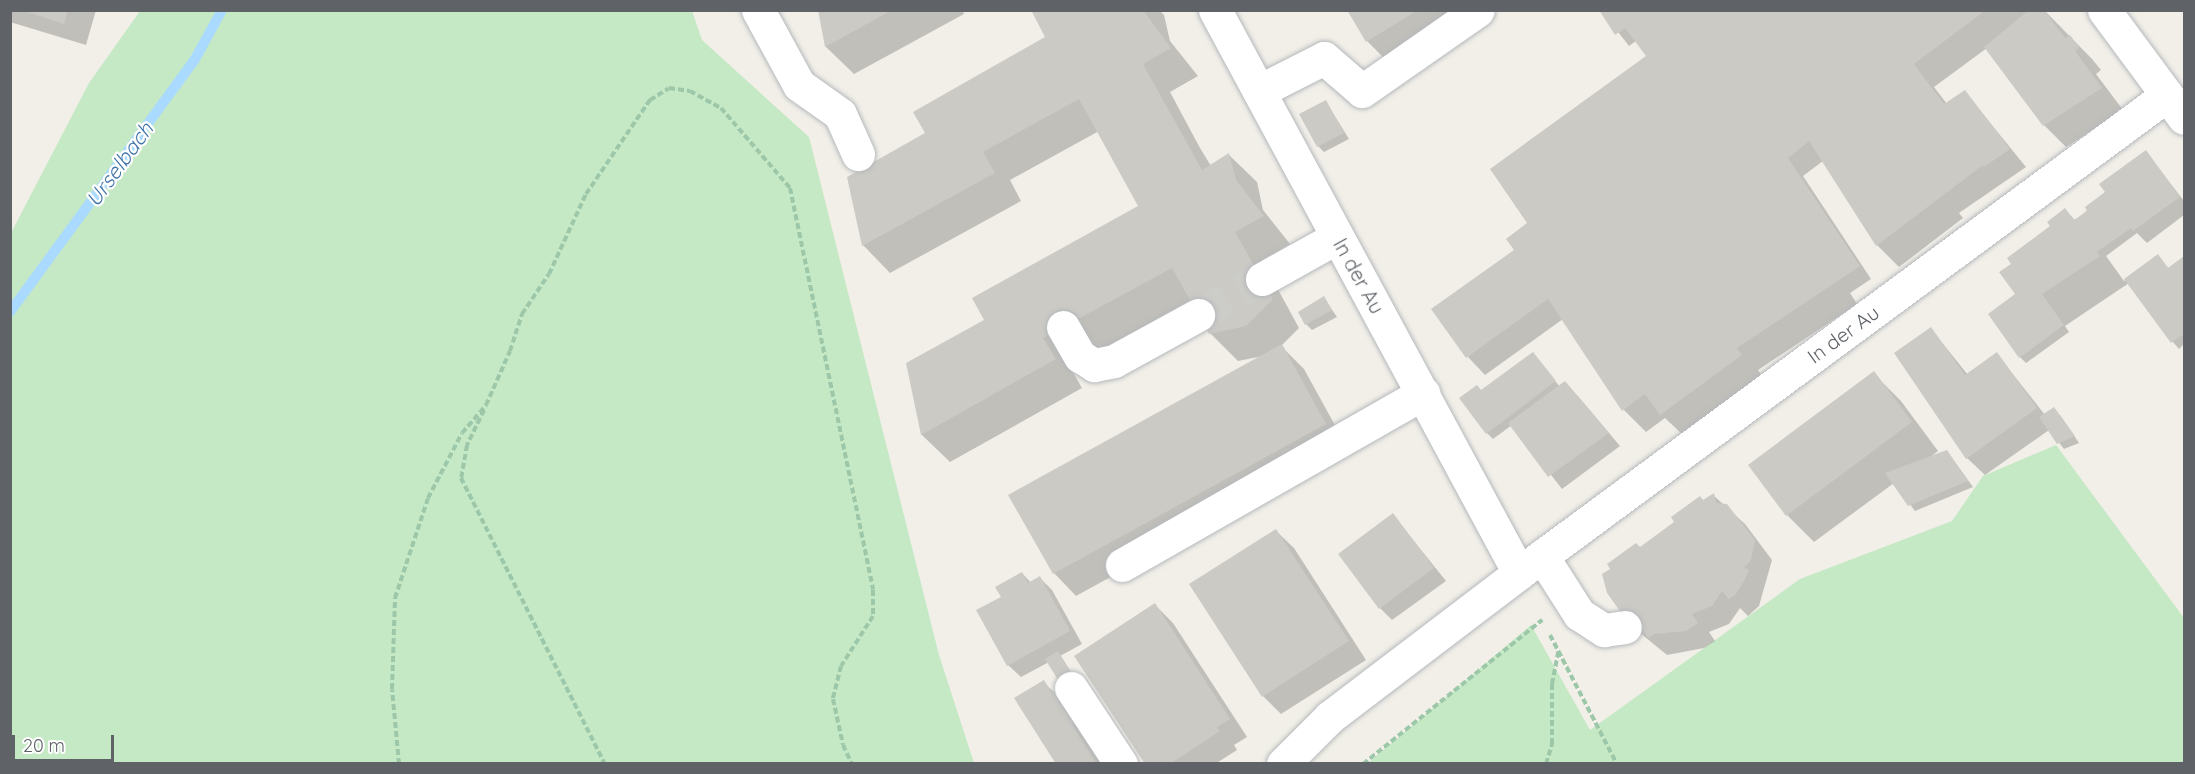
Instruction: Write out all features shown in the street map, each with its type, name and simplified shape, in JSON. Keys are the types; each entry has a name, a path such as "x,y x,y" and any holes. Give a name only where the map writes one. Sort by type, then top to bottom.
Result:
{"street":[{"path":"758,10 799,86 840,114 858,154"},
{"name":"In der Au","path":"1215,10 1424,393 1530,565"},
{"path":"1259,91 1324,58 1362,91 1478,10"},
{"path":"2104,10 2176,106"},
{"name":"In der Au","path":"1283,764 1330,717 1530,565 2176,106"},
{"path":"1262,279 1337,237"},
{"path":"1063,327 1080,356 1094,365 1114,361 1198,315"},
{"path":"1122,565 1424,393"},
{"path":"1530,565 1579,614 1604,630 1626,627"},
{"path":"1071,688 1121,764"}],"path":[{"path":"605,764 461,478 467,445 510,351 522,314 549,274 586,194 650,100 669,88 690,91 721,108 790,188 873,590 873,616 841,666 833,699 843,745 852,764"},
{"path":"399,764 392,689 395,598 428,498 462,433 486,405"},
{"path":"1530,565 1542,620 1617,764"},
{"path":"1364,764 1542,620"},
{"path":"1546,764 1552,744 1552,684 1558,650"}],"green space":[{"path":"140,11 692,11 702,40 809,137 939,655 974,763 11,763 11,233 89,83"},
{"path":"2056,445 2184,618 2184,763 1368,763 1531,625 1590,730 1800,579 1952,521 1983,476"}],"building":[{"path":"21,10 68,10 64,24"},
{"path":"818,10 892,10 825,47"},
{"path":"1031,10 1143,10 1171,48 1143,64 1202,170 1229,153 1236,180 1264,216 1235,232 1273,299 1246,326 1209,334 1172,268 1043,338 1056,359 921,435 906,363 984,320 972,298 1138,206 1079,99 983,152 995,173 862,246 847,177 925,133 913,112 1045,37"},
{"path":"1347,10 1418,10 1366,42"},
{"path":"1599,10 1986,10 1914,64 1944,104 1965,90 2010,149 1984,167 1983,165 1876,246 1809,141 1788,158 1860,266 1737,348 1742,355 1660,415 1645,394 1622,411 1548,299 1466,358 1431,309 1514,250 1506,239 1527,223 1490,169 1646,56 1625,28 1615,35"},
{"path":"2029,10 2044,10 2065,38 2070,35 2079,47 2075,51 2102,88 2043,126 1984,47"},
{"path":"1326,100 1344,133 1317,147 1299,114"},
{"path":"2146,150 2180,197 2133,231 2131,228 2097,252 2100,256 2042,294 2064,325 2019,358 1988,314 2015,294 1999,272 2011,264 2007,258 2050,226 2047,222 2065,208 2074,220 2087,211 2085,207 2105,192 2099,184"},
{"path":"2158,254 2168,268 2184,256 2184,334 2171,343 2124,279"},
{"path":"1324,296 1332,310 1305,325 1298,312"},
{"path":"1931,327 1965,375 1997,352 2037,408 1966,459 1894,353"},
{"path":"1282,344 1326,424 1053,574 1008,495"},
{"path":"1533,352 1556,381 1486,434 1459,398 1477,385 1481,390"},
{"path":"1874,371 1912,422 1786,516 1748,465"},
{"path":"1565,381 1609,433 1548,477 1508,423"},
{"path":"2054,407 2075,436 2057,444 2039,417"},
{"path":"1947,450 1968,481 1908,506 1885,473"},
{"path":"1714,493 1716,503 1727,504 1755,540 1751,560 1744,568 1749,570 1745,579 1736,594 1729,599 1722,591 1712,606 1692,614 1698,623 1686,631 1655,634 1648,638 1643,630 1633,629 1607,593 1602,574 1610,569 1607,564 1636,543 1640,547 1674,522 1671,517 1700,496 1703,500"},
{"path":"1393,513 1434,568 1379,609 1338,554"},
{"path":"1276,529 1349,641 1262,697 1189,584"},
{"path":"1022,572 1028,583 1040,576 1070,631 1007,666 976,610 1001,597 995,587"},
{"path":"1155,603 1230,719 1217,727 1220,731 1170,764 1145,764 1074,656"},
{"path":"1058,651 1073,675 1060,683 1045,659"},
{"path":"1044,680 1052,693 1059,689 1079,719 1072,724 1097,764 1056,764 1014,698"}],"waterway":[{"name":"Urselbach","path":"10,312 194,61 222,10"}],"tunnel":[{"path":"1198,315 1262,279"}]}
